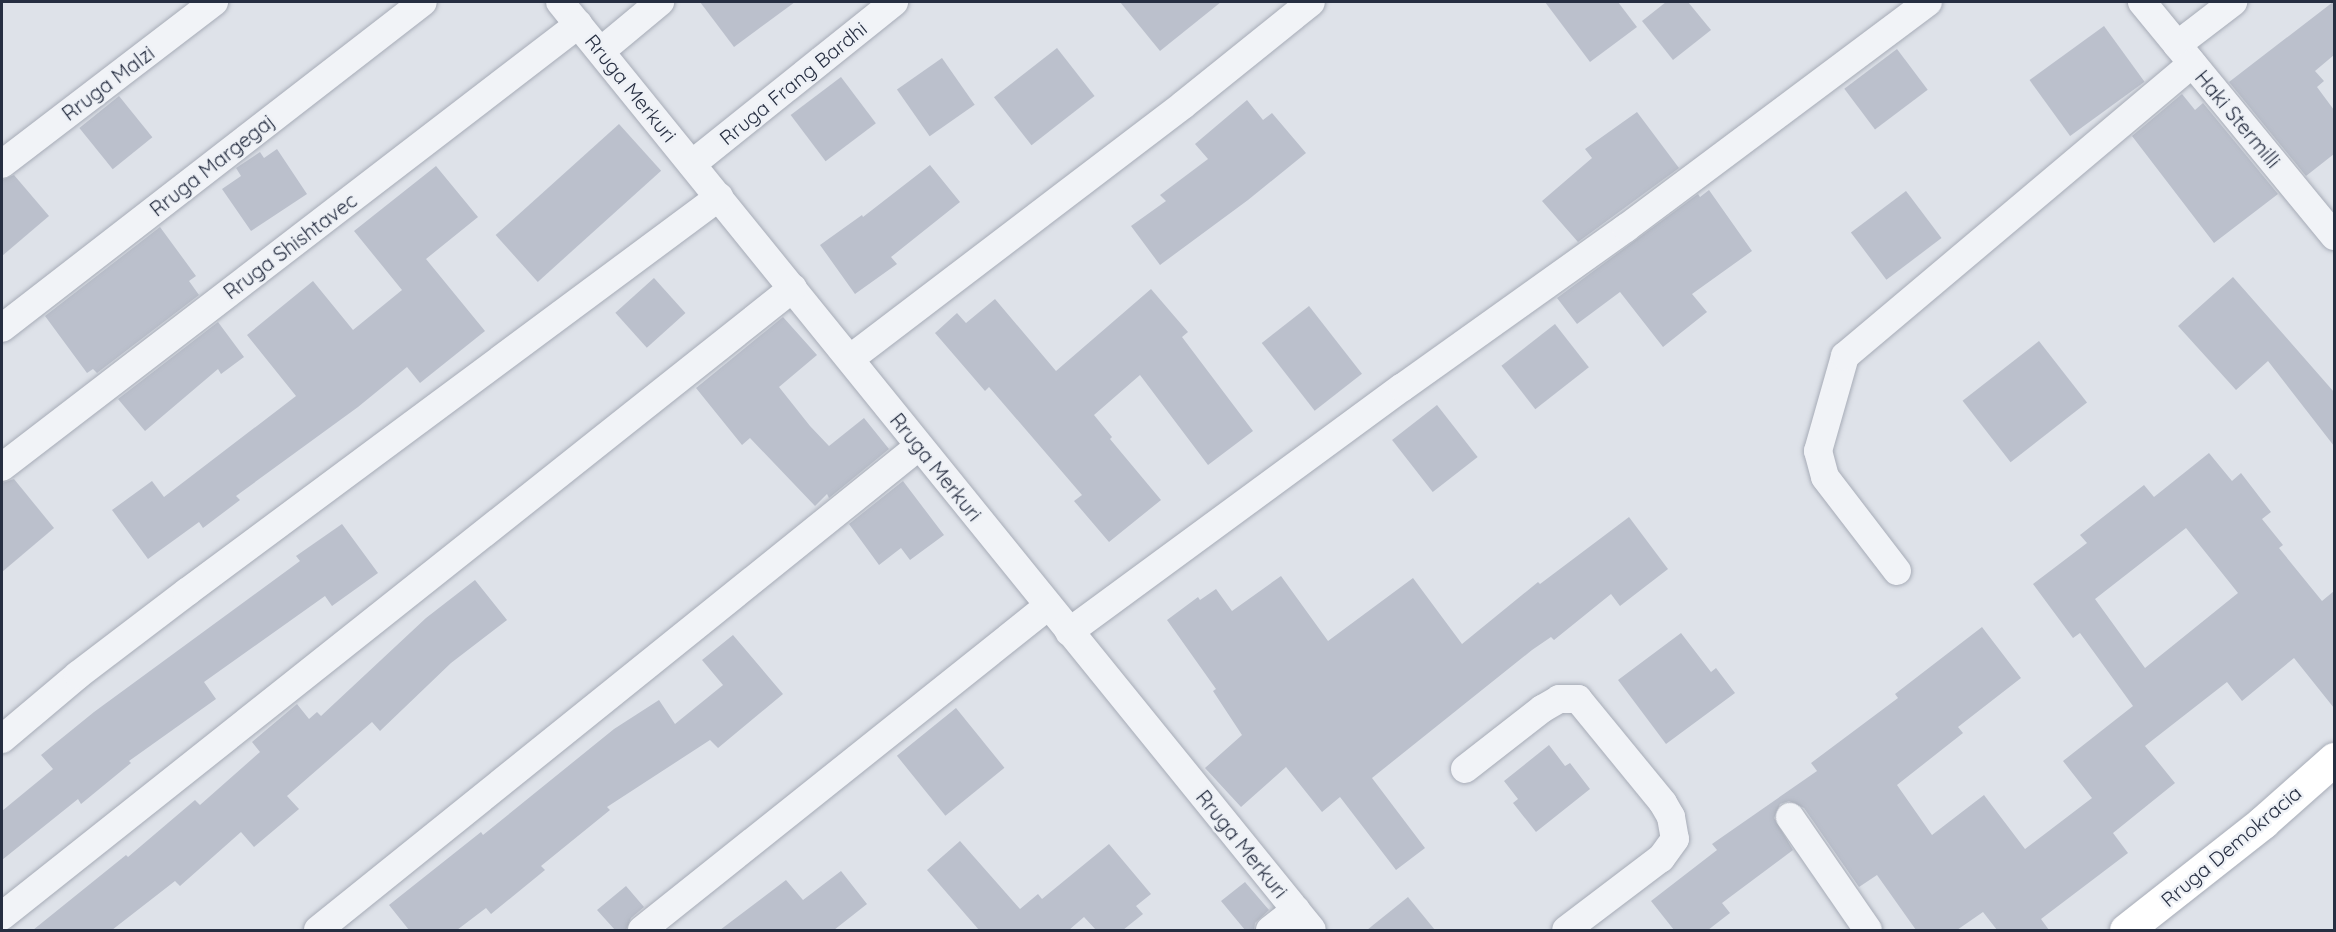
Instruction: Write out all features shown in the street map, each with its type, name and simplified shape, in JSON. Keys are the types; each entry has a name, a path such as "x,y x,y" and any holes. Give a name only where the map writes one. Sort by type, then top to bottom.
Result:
{"main road":[{"name":"Rruga Demokracia","path":"2126,930 2254,829 2334,759"}],"street":[{"name":"Rruga Malzi","path":"2,164 214,2"},
{"name":"Rruga Margegaj","path":"2,327 423,2"},
{"name":"Rruga Merkuri","path":"560,2 851,358 918,447 1304,920"},
{"path":"600,51 660,2"},
{"name":"Rruga Frang Bardhi","path":"692,164 894,2"},
{"path":"851,358 1183,105 1311,2"},
{"path":"1069,632 1403,387 1626,228 1928,2"},
{"name":"Haki Stermilli","path":"2142,2 2334,236"},
{"path":"1897,571 1825,477 1818,451 1845,356 2185,54 2234,2"},
{"name":"Rruga Shishtavec","path":"2,467 579,24"},
{"path":"2,739 78,675 187,592 719,197"},
{"path":"2,916 793,288"},
{"path":"318,930 918,447"},
{"path":"642,930 1048,606"},
{"path":"1465,769 1542,709 1559,699 1578,699 1663,803 1671,817 1675,839 1661,858 1566,930"},
{"path":"1790,817 1868,930"},
{"path":"1270,930 1304,920"}],"building":[{"path":"700,2 795,2 734,47"},
{"path":"1120,2 1221,2 1160,51"},
{"path":"1545,2 1618,2 1637,27 1590,62"},
{"path":"1666,2 1688,2 1711,30 1673,60 1642,21"},
{"path":"2333,2 2334,55 2315,71 2324,81 2317,87 2334,110 2334,154 2306,176 2229,82"},
{"path":"2104,26 2145,82 2070,136 2030,80"},
{"path":"1057,48 1095,96 1032,145 994,97"},
{"path":"1897,49 1928,90 1875,129 1844,89"},
{"path":"942,58 975,105 930,136 897,90"},
{"path":"841,77 876,123 826,161 791,115"},
{"path":"2182,94 2195,110 2203,103 2278,194 2214,243 2132,136"},
{"path":"119,96 152,137 113,169 79,128"},
{"path":"1247,100 1263,120 1272,113 1306,153 1248,200 1160,265 1131,226 1166,201 1160,195 1208,159 1195,144"},
{"path":"1637,112 1679,168 1578,242 1542,201 1592,158 1585,149"},
{"path":"619,124 661,171 538,282 496,235"},
{"path":"277,149 307,194 251,231 222,189 241,176 236,168 260,152 264,158"},
{"path":"930,165 960,202 891,257 897,264 855,294 820,245 862,215 863,217"},
{"path":"436,166 478,217 426,259 485,331 420,383 407,367 358,407 236,496 240,500 203,528 199,522 148,559 112,510 152,481 164,497 296,396 247,335 313,281 353,330 402,290 354,231"},
{"path":"14,175 49,216 2,256 2,180"},
{"path":"1709,190 1752,251 1692,294 1707,312 1663,347 1620,292 1577,324 1557,298 1698,194 1700,197"},
{"path":"1906,191 1942,238 1886,280 1851,233"},
{"path":"160,227 196,276 189,281 199,295 97,373 93,369 87,373 45,316"},
{"path":"2233,277 2334,392 2334,446 2268,361 2236,390 2178,326"},
{"path":"654,278 685,313 647,348 615,313"},
{"path":"1151,289 1188,332 1182,337 1253,431 1208,465 1140,375 1094,415 1112,437 1110,439 1161,500 1109,542 1074,501 1082,495 989,387 985,391 935,333 957,313 966,323 995,299 1056,371"},
{"path":"1309,306 1362,374 1315,411 1262,343"},
{"path":"783,317 817,355 779,387 810,426 829,446 864,418 889,449 829,498 827,494 815,506 750,438 742,445 696,388"},
{"path":"218,322 244,357 221,374 218,369 145,431 118,399"},
{"path":"1555,324 1589,367 1535,409 1501,366"},
{"path":"2039,341 2087,402 2011,462 1963,401"},
{"path":"1437,405 1478,457 1433,492 1392,440"},
{"path":"2209,453 2232,481 2241,473 2271,512 2262,519 2283,545 2279,548 2322,601 2334,591 2334,708 2294,658 2242,701 2227,682 2145,746 2175,783 2113,833 2128,853 2041,919 2049,930 1997,930 1983,912 1957,930 1916,930 1877,875 1859,887 1804,808 1789,801 1780,804 1774,818 1793,850 1722,903 1730,913 1708,930 1674,930 1651,901 1717,850 1712,844 1817,771 1811,763 1898,698 1895,694 1982,627 2021,678 1958,727 1963,733 1897,785 1932,835 1984,795 2025,849 2092,798 2063,761 2133,706 2080,633 2073,638 2033,584 2087,543 2080,535 2144,485 2154,497","holes":["2186,528 2238,593 2145,668 2095,599"]},
{"path":"14,479 54,528 2,572 2,483"},
{"path":"903,481 944,535 910,560 901,548 879,565 849,524"},
{"path":"1629,517 1668,569 1620,606 1611,594 1554,640 1551,637 1532,650 1372,778 1425,848 1396,870 1340,797 1322,812 1286,767 1241,807 1205,768 1242,735 1213,691 1216,689 1167,620 1198,597 1200,600 1216,589 1232,611 1281,576 1328,641 1413,578 1462,644 1538,582 1540,584"},
{"path":"342,524 378,573 332,606 325,596 204,682 216,699 129,761 131,763 81,804 78,799 2,860 2,811 53,769 41,755 94,712 300,561 296,556"},
{"path":"475,580 507,620 451,663 380,731 372,722 287,796 299,809 254,847 241,832 180,886 175,881 112,930 33,930 126,855 128,857 195,800 200,805 260,752 252,742 297,704 309,719 317,712 321,716 426,618"},
{"path":"1681,633 1711,672 1716,668 1735,693 1666,744 1618,680"},
{"path":"733,635 783,694 718,748 710,740 607,807 610,810 541,866 545,870 491,914 486,908 457,930 409,930 389,905 481,832 483,835 614,729 659,700 675,724 723,685 702,660"},
{"path":"956,708 1004,768 945,816 897,756"},
{"path":"1549,745 1565,766 1570,763 1590,789 1536,832 1513,803 1518,799 1504,781"},
{"path":"960,841 1020,909 1038,894 1042,899 1109,844 1151,894 1136,906 1143,914 1123,930 1096,930 1084,917 1069,930 979,930 927,870"},
{"path":"841,871 867,904 834,930 720,930 786,880 803,900"},
{"path":"1245,882 1269,910 1255,923 1254,930 1245,930 1221,901"},
{"path":"626,886 644,907 631,918 626,930 615,930 597,910"},
{"path":"1408,897 1435,930 1367,930"}]}
